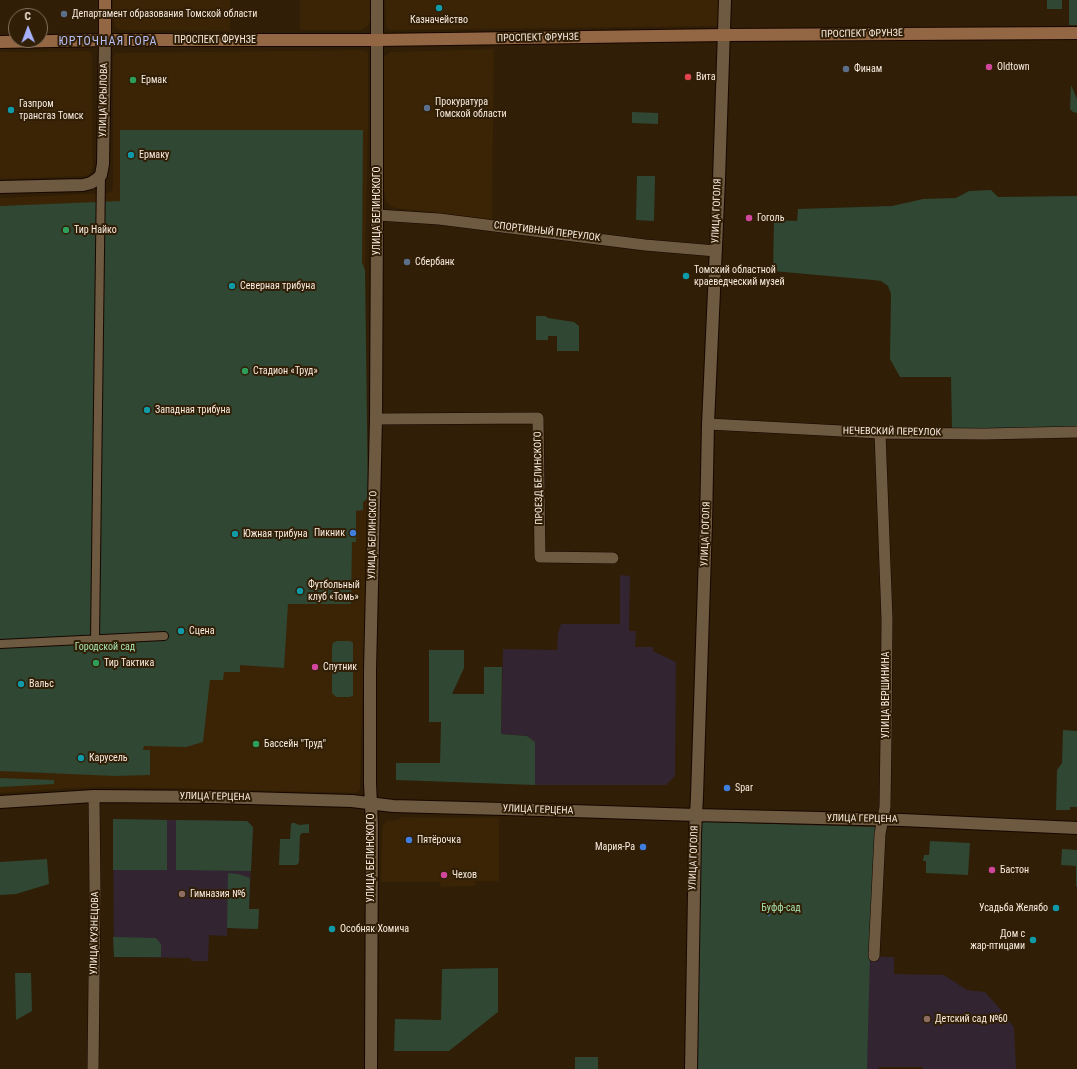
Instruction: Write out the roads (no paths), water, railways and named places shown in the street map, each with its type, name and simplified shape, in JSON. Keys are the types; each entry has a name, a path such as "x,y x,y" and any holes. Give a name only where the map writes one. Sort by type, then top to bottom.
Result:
{"main road":[{"name":"УЛИЦА КРЫЛОВА","path":"105,0 105,40"},
{"name":"ПРОСПЕКТ ФРУНЗЕ","path":"0,42 1077,33"}],"street":[{"name":"УЛИЦА БЕЛИНСКОГО","path":"371,1069 372,826 370,783 370,670 376,419 377,0"},
{"name":"УЛИЦА ГОГОЛЯ","path":"691,1069 694,845 708,476 708,424 725,35 725,0"},
{"name":"УЛИЦА КРЫЛОВА","path":"101,175 103,170 105,40"},
{"path":"0,187 83,185 91,183 101,175"},
{"path":"95,639 101,175"},
{"name":"СПОРТИВНЫЙ ПЕРЕУЛОК","path":"377,215 439,219 645,245 716,251"},
{"name":"ПРОЕЗД БЕЛИНСКОГО","path":"376,419 538,418 540,557 612,558"},
{"name":"НЕЧЕВСКИЙ ПЕРЕУЛОК","path":"708,424 880,433 984,434 1077,432"},
{"name":"УЛИЦА ВЕРШИНИНА","path":"874,956 880,834 885,807 886,736 887,619 880,433"},
{"path":"0,644 164,636"},
{"name":"УЛИЦА ГЕРЦЕНА","path":"0,802 94,796 213,796 352,801 392,806 883,819 1077,828"},
{"name":"УЛИЦА КУЗНЕЦОВА","path":"93,1069 95,891 94,796"}],"waterway":[{"path":"761,902 769,915"}],"place":[{"name":"Казначейство","path":"439,8"},
{"name":"Департамент образования Томской области","path":"64,14"},
{"name":"Oldtown","path":"989,67"},
{"name":"Финам","path":"846,69"},
{"name":"Вита","path":"688,77"},
{"name":"Ермак","path":"133,80"},
{"name":"Прокуратура Томской области","path":"427,108"},
{"name":"Газпром трансгаз Томск","path":"11,110"},
{"name":"Ермаку","path":"131,155"},
{"name":"Гоголь","path":"749,218"},
{"name":"Тир Найко","path":"66,230"},
{"name":"Сбербанк","path":"407,262"},
{"name":"Томский областной краеведческий музей","path":"686,276"},
{"name":"Северная трибуна","path":"232,286"},
{"name":"Стадион «Труд»","path":"245,371"},
{"name":"Западная трибуна","path":"147,410"},
{"name":"Пикник","path":"353,533"},
{"name":"Южная трибуна","path":"235,534"},
{"name":"Футбольный клуб «Томь»","path":"300,591"},
{"name":"Сцена","path":"181,631"},
{"name":"Тир Тактика","path":"96,663"},
{"name":"Спутник","path":"315,667"},
{"name":"Вальс","path":"21,684"},
{"name":"Бассейн \"Труд\"","path":"256,744"},
{"name":"Карусель","path":"81,758"},
{"name":"Spar","path":"727,788"},
{"name":"Пятёрочка","path":"409,840"},
{"name":"Мария-Ра","path":"643,847"},
{"name":"Бастон","path":"992,870"},
{"name":"Чехов","path":"444,875"},
{"name":"Гимназия №6","path":"182,894"},
{"name":"Усадьба Желябо","path":"1056,908"},
{"name":"Особняк Хомича","path":"332,929"},
{"name":"Дом с жар-птицами","path":"1033,940"},
{"name":"Детский сад №60","path":"927,1019"}],"district":[{"name":"ЮРТОЧНАЯ ГОРА","path":"108,42"}],"park label":[{"name":"Городской сад","path":"105,647"},
{"name":"Буфф-сад","path":"781,908"}]}
